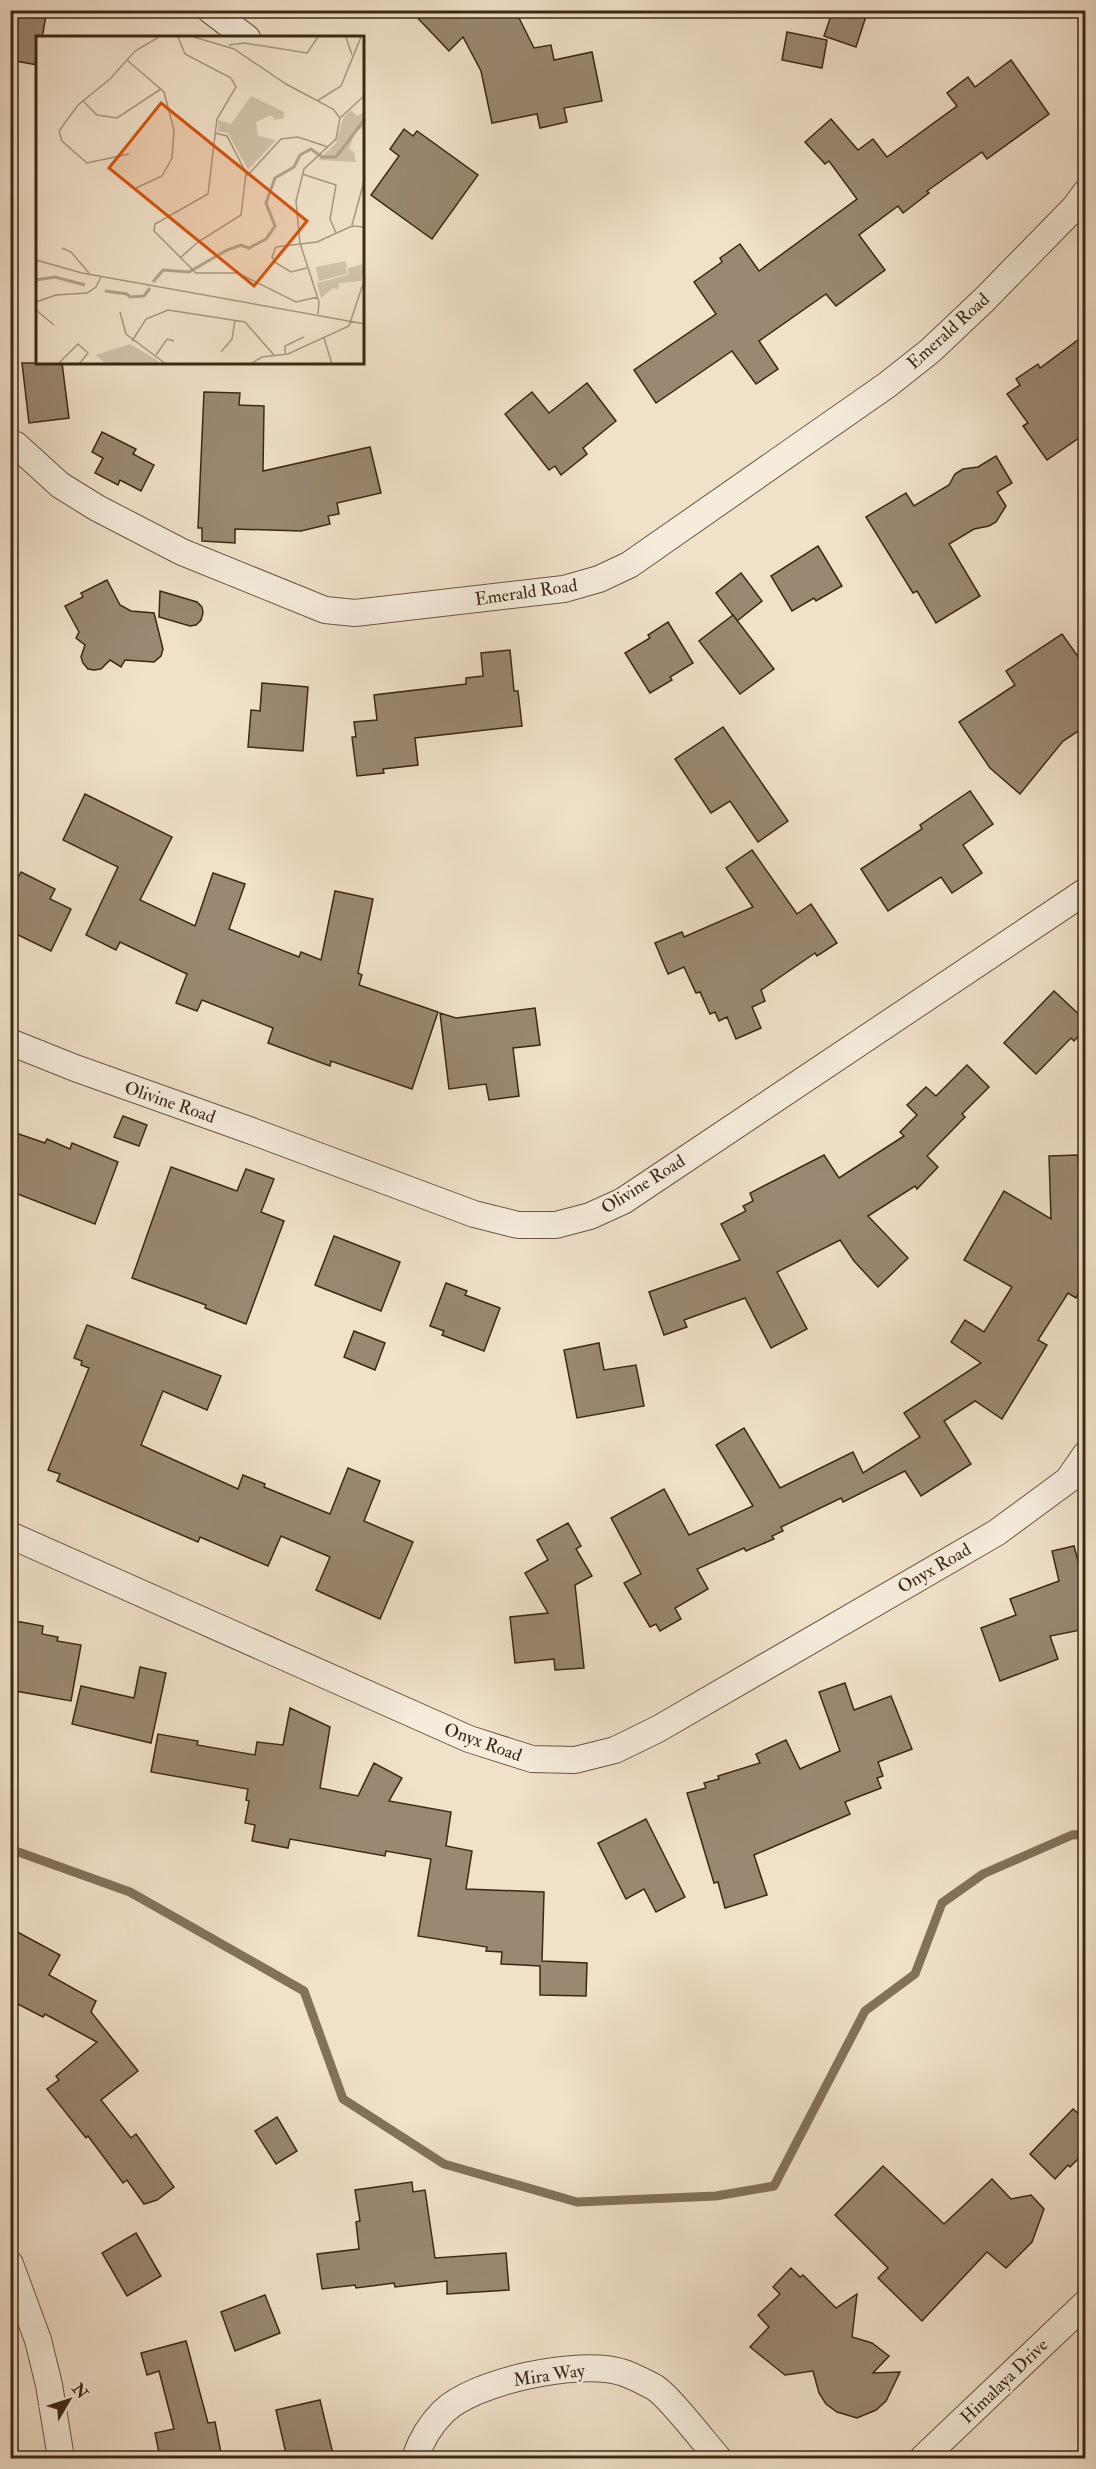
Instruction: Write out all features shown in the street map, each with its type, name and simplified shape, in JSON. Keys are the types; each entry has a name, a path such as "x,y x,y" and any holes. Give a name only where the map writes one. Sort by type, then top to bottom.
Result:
{"street":[{"path":"210,10 244,36"},
{"name":"Emerald Road","path":"16,445 60,485 97,508 182,552 325,610 355,613 564,590 599,579 629,565 887,385 930,351 984,300 1075,207 1086,192"},
{"name":"Olivine Road","path":"10,1042 474,1214 518,1225 556,1225 590,1216 622,1201 1086,891"},
{"name":"Onyx Road","path":"10,1535 469,1739 532,1759 575,1760 615,1750 668,1723 996,1533 1077,1480 1086,1454"},
{"path":"10,2264 38,2340 49,2385 60,2458"},
{"name":"Himalaya Drive","path":"923,2458 1086,2303"},
{"name":"Mira Way","path":"416,2458 423,2436 437,2419 444,2411 469,2394 504,2381 579,2367 620,2372 657,2389 718,2458"}],"building":[{"path":"10,10 47,10 42,36 36,36 36,65 10,60"},
{"path":"410,10 515,10 534,48 551,45 554,60 592,52 602,101 564,108 567,122 540,128 537,114 492,123 481,71 463,37 449,51"},
{"path":"833,10 868,10 856,47 824,36"},
{"path":"787,32 827,40 822,68 782,60"},
{"path":"1011,60 1049,114 987,159 982,152 927,191 929,193 903,213 898,206 859,235 885,270 836,306 826,294 759,341 778,369 756,384 732,351 656,403 634,370 716,314 694,282 722,262 720,258 740,244 759,271 857,199 829,161 825,164 805,142 831,119 858,150 873,139 887,157 957,106 947,93 968,77 975,87"},
{"path":"404,129 413,136 417,131 478,175 432,239 371,195 399,156 390,149"},
{"path":"1086,334 1086,433 1047,460 1023,426 1028,423 1007,394 1020,385 1016,379 1038,364 1040,368"},
{"path":"22,363 62,364 69,418 29,423"},
{"path":"587,383 616,421 583,448 587,454 561,475 555,466 549,470 505,414 532,392 549,413"},
{"path":"204,392 240,393 239,405 264,406 263,471 370,447 381,493 337,503 339,514 328,516 330,524 301,531 235,529 235,543 202,541 202,528 198,528"},
{"path":"102,432 136,449 133,454 154,465 141,491 120,480 118,485 95,473 103,458 92,452"},
{"path":"996,456 1012,483 997,492 1006,506 996,522 974,529 949,544 980,596 936,623 917,591 913,593 866,517 906,493 914,506 949,485 955,474 963,469 978,467"},
{"path":"818,546 842,586 792,611 771,576"},
{"path":"741,573 762,601 737,621 716,593"},
{"path":"107,580 120,605 131,611 154,613 163,649 161,656 154,662 125,660 121,667 110,660 101,669 94,670 88,669 83,663 81,657 85,645 76,638 79,632 65,606 83,597 81,593"},
{"path":"160,591 197,602 202,607 201,620 196,625 190,626 159,617"},
{"path":"733,615 774,669 740,694 699,641"},
{"path":"668,622 693,663 670,677 672,680 650,693 625,653 650,638 648,635"},
{"path":"1062,634 1086,668 1086,726 1063,741 1020,794 990,768 959,722 1015,685 1006,671"},
{"path":"510,650 514,691 518,691 522,726 415,738 418,765 383,769 384,773 357,776 352,737 356,737 354,722 377,720 374,695 466,684 466,678 483,676 481,653"},
{"path":"262,683 308,687 303,751 248,747 251,710 260,711"},
{"path":"723,727 788,821 758,842 730,801 711,813 675,759"},
{"path":"970,791 993,824 963,845 982,873 952,893 941,877 888,911 861,869 922,829 920,825"},
{"path":"85,794 172,837 140,900 195,926 213,873 245,884 229,929 299,957 301,952 321,960 335,891 373,899 358,973 362,975 359,985 438,1012 412,1089 331,1061 330,1066 268,1043 273,1028 202,1000 197,1011 176,1003 187,974 120,942 116,950 86,935 118,867 63,840"},
{"path":"752,850 797,914 811,904 837,943 817,956 815,953 761,990 765,1001 752,1007 761,1028 736,1039 727,1017 719,1021 715,1012 710,1014 700,992 696,993 684,967 668,974 655,943 682,932 684,937 753,907 726,868"},
{"path":"21,872 55,889 50,899 71,909 51,951 10,931 10,893"},
{"path":"1054,991 1086,1021 1086,1028 1074,1041 1071,1038 1036,1074 1004,1043"},
{"path":"535,1008 540,1045 513,1048 519,1096 489,1100 486,1084 449,1089 440,1013 456,1018"},
{"path":"967,1065 989,1087 962,1114 965,1117 927,1156 938,1167 917,1189 915,1186 868,1216 908,1258 878,1287 854,1261 840,1240 777,1272 807,1329 771,1348 745,1298 684,1320 687,1327 664,1335 649,1292 740,1260 721,1224 746,1211 743,1206 753,1201 750,1193 824,1155 839,1178 904,1136 900,1132 917,1115 907,1105 926,1087 936,1096"},
{"path":"123,1116 147,1125 139,1146 114,1137"},
{"path":"10,1131 45,1143 47,1139 70,1149 72,1143 118,1162 95,1224 10,1191"},
{"path":"1078,1155 1078,1162 1086,1162 1086,1281 1076,1298 1068,1293 1038,1340 1047,1345 1002,1419 975,1401 944,1421 971,1464 921,1496 905,1471 843,1502 841,1498 781,1527 783,1531 772,1536 774,1539 746,1551 744,1548 697,1569 708,1589 675,1608 681,1619 660,1631 656,1624 650,1627 624,1583 641,1574 611,1518 664,1489 689,1535 753,1506 716,1445 744,1428 780,1488 853,1452 863,1473 920,1437 904,1413 981,1363 951,1342 965,1320 984,1332 1012,1287 964,1260 1004,1191 1051,1219 1049,1156"},
{"path":"171,1167 237,1191 246,1169 274,1179 261,1212 284,1221 246,1324 205,1308 206,1305 132,1278"},
{"path":"334,1236 400,1262 381,1311 315,1285"},
{"path":"446,1283 467,1291 465,1295 500,1308 484,1351 442,1335 444,1331 430,1326"},
{"path":"87,1325 221,1376 207,1410 163,1391 141,1445 238,1489 243,1475 265,1484 264,1487 330,1514 348,1468 380,1481 364,1521 413,1542 380,1619 316,1590 330,1557 281,1536 268,1566 200,1537 198,1542 57,1481 60,1474 48,1470 89,1368 81,1365 82,1361 74,1358"},
{"path":"354,1331 385,1343 375,1370 344,1357"},
{"path":"599,1343 604,1370 636,1365 644,1406 577,1418 564,1350"},
{"path":"568,1523 581,1546 576,1549 592,1576 575,1585 584,1668 555,1670 554,1659 515,1663 510,1617 548,1613 525,1573 548,1560 537,1540"},
{"path":"1074,1546 1081,1572 1086,1571 1086,1629 1050,1636 1058,1659 1000,1681 981,1628 1016,1615 1010,1599 1059,1581 1052,1551"},
{"path":"10,1620 43,1626 42,1634 58,1637 57,1641 81,1645 71,1701 10,1690"},
{"path":"140,1667 166,1673 151,1743 72,1724 81,1686 134,1698"},
{"path":"845,1683 854,1710 891,1696 912,1749 878,1762 883,1776 877,1778 881,1788 845,1802 850,1814 754,1855 767,1895 725,1908 718,1882 714,1883 687,1793 706,1788 704,1783 719,1779 718,1776 760,1763 756,1754 786,1740 800,1769 840,1751 819,1692"},
{"path":"290,1708 330,1727 320,1788 358,1796 374,1763 402,1778 389,1801 451,1812 446,1846 472,1851 466,1889 544,1892 542,1961 587,1963 586,1996 540,1995 540,1966 501,1964 502,1952 486,1951 487,1947 418,1936 431,1859 386,1851 385,1856 290,1839 288,1848 252,1841 255,1825 245,1823 249,1801 246,1800 248,1789 151,1772 158,1734 198,1741 197,1745 255,1755 257,1742 283,1745"},
{"path":"646,1819 685,1897 656,1912 644,1889 626,1899 598,1843"},
{"path":"10,1928 60,1955 49,1975 96,2001 91,2012 138,2071 101,2100 131,2138 136,2134 174,2187 157,2200 144,2204 127,2180 123,2183 88,2136 86,2138 47,2089 59,2080 56,2076 97,2042 45,2014 43,2017 10,2000"},
{"path":"1073,2109 1086,2120 1086,2151 1055,2179 1030,2154"},
{"path":"277,2117 297,2151 276,2164 255,2131"},
{"path":"883,2166 944,2224 992,2179 1011,2199 1031,2195 1044,2209 1032,2242 1006,2268 987,2252 922,2321 878,2278 888,2268 835,2215"},
{"path":"412,2182 413,2192 425,2190 435,2258 506,2253 509,2290 447,2294 447,2281 395,2287 394,2283 356,2288 355,2285 322,2289 317,2254 359,2249 356,2222 360,2221 355,2190"},
{"path":"136,2233 161,2276 127,2296 102,2253"},
{"path":"791,2268 800,2277 803,2275 836,2308 857,2294 852,2337 872,2343 889,2356 873,2373 900,2372 886,2401 876,2410 857,2418 837,2412 826,2404 819,2393 813,2371 785,2375 750,2347 769,2327 758,2315 780,2294 773,2287"},
{"path":"265,2295 280,2333 235,2351 221,2312"},
{"path":"186,2341 208,2423 215,2422 222,2458 160,2458 155,2433 174,2429 159,2371 147,2375 141,2353"},
{"path":"320,2400 334,2458 287,2458 276,2410"}],"waterway":[{"path":"10,1849 130,1892 304,1991 343,2099 444,2164 577,2202 716,2196 774,2186 865,2011 915,1974 942,1903 983,1874 1072,1835 1086,1834"}]}
